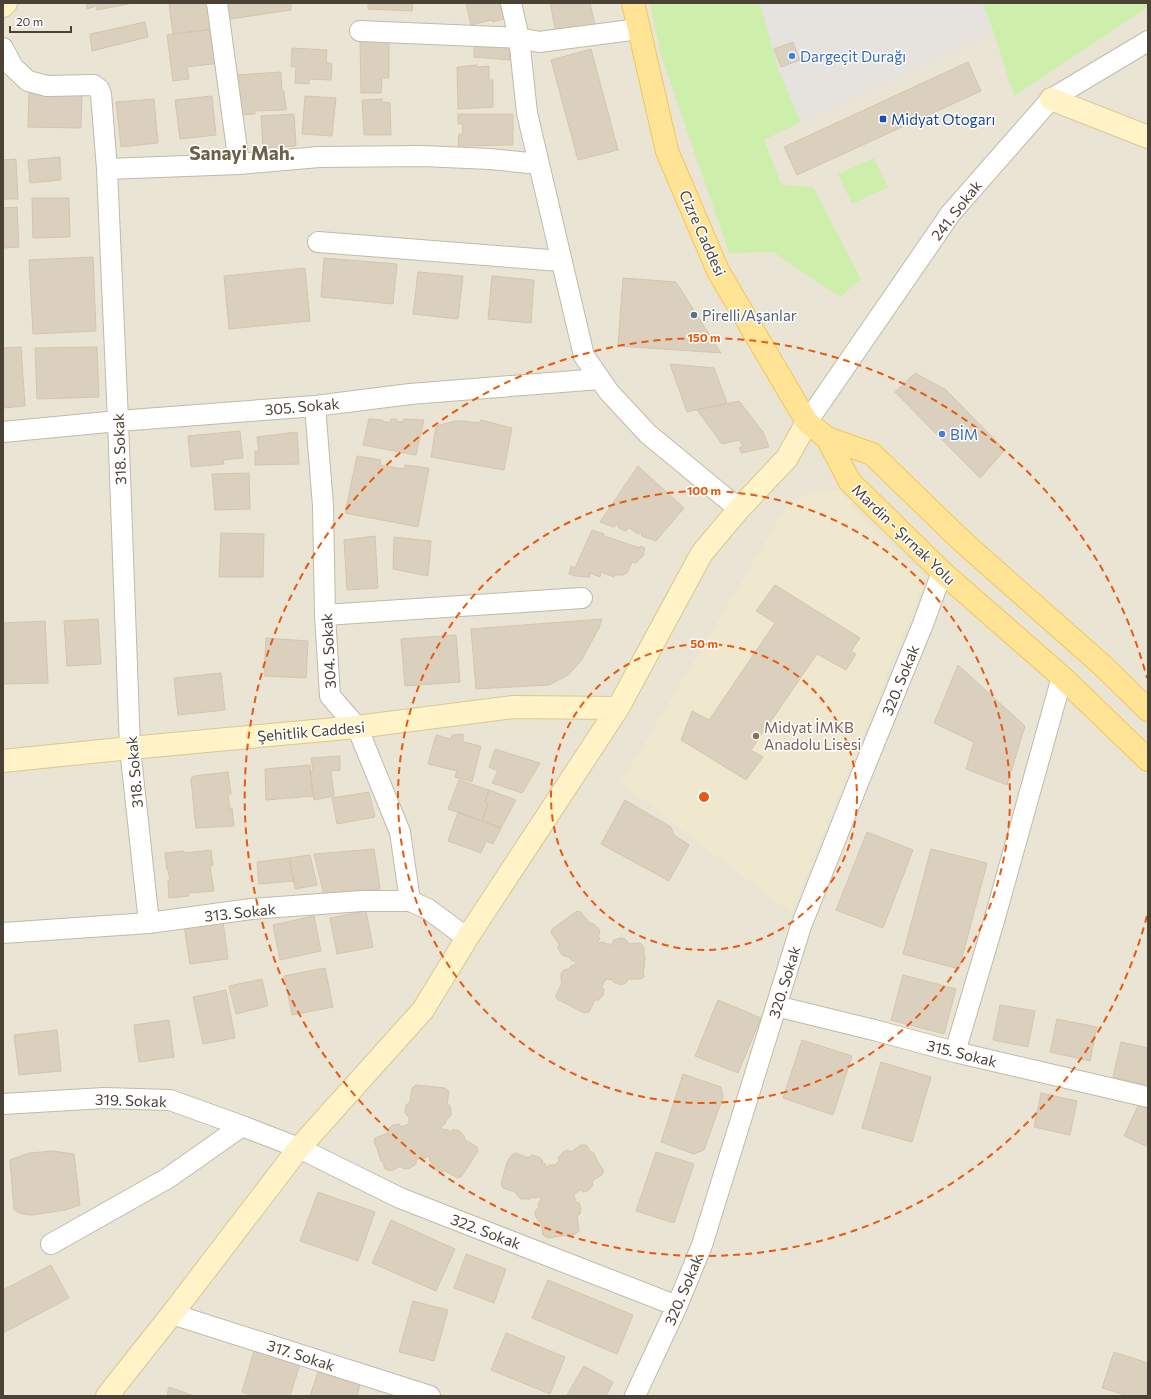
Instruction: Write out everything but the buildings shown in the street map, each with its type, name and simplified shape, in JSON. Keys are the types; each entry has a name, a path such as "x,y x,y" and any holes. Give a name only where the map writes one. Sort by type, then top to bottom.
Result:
{"main road":[{"name":"Cizre Caddesi","path":"633,3 667,151 718,271 807,422 827,438"},
{"name":"Mardin - Şırnak Yolu","path":"827,438 850,482 942,572 1062,677 1148,760"},
{"path":"827,438 872,454 963,542 1102,665 1148,710"}],"street":[{"path":"3,6 6,3"},
{"path":"217,3 239,164"},
{"path":"511,3 519,38 527,113 584,356 609,392 648,434 739,509"},
{"path":"360,31 519,38 539,42 639,29"},
{"name":"241. Sokak","path":"807,422 951,213 1051,99 1148,41"},
{"name":"318. Sokak","path":"3,48 13,67 28,81 46,86 94,85 99,89 101,94 107,169 130,748 149,923"},
{"path":"1051,99 1148,137"},
{"path":"107,169 239,164 319,157 422,156 490,159 540,164"},
{"path":"318,242 561,261"},
{"name":"305. Sokak","path":"3,432 118,421 315,406 410,394 600,379"},
{"name":"304. Sokak","path":"315,406 323,506 325,615 330,696 357,728 400,832 410,901"},
{"path":"107,1396 299,1148 424,1010 467,938 618,708 702,553 739,509 787,458 807,422"},
{"name":"320. Sokak","path":"636,1396 677,1306 702,1245 801,926 923,624 942,572"},
{"path":"325,615 582,598"},
{"path":"955,1052 994,921 1062,677"},
{"name":"Şehitlik Caddesi","path":"3,761 357,728 513,708 618,708"},
{"name":"313. Sokak","path":"3,933 149,923 251,909 362,901 410,901 428,909 467,938"},
{"name":"315. Sokak","path":"776,1006 955,1052 1148,1097"},
{"name":"319. Sokak","path":"3,1104 104,1098 170,1100 299,1148"},
{"path":"51,1244 168,1178 242,1126"},
{"name":"322. Sokak","path":"299,1148 400,1198 677,1306"},
{"name":"317. Sokak","path":"172,1314 430,1396"}],"shaded area":[{"path":"3,3 1148,3 1148,1396 3,1396"},
{"path":"760,3 982,3 994,33 801,122 779,71"},
{"name":"Midyat İMKB Anadolu Lisesi","path":"839,489 923,585 791,913 621,783 786,508 808,493"}],"green space":[{"path":"650,3 760,3 779,71 801,122 764,140 781,184 814,188 861,279 840,297 773,252 729,253 661,55"},
{"path":"982,3 1148,3 1148,7 1014,96 994,33"},
{"path":"874,158 888,187 852,204 838,174"}],"place":[{"name":"Dargeçit Durağı","path":"792,56"},
{"name":"Midyat Otogarı","path":"883,119"},
{"name":"Pirelli/Aşanlar","path":"694,315"},
{"name":"BİM","path":"942,434"},
{"name":"Midyat İMKB Anadolu Lisesi","path":"756,736"}],"district":[{"name":"Sanayi Mah.","path":"242,152"}]}
